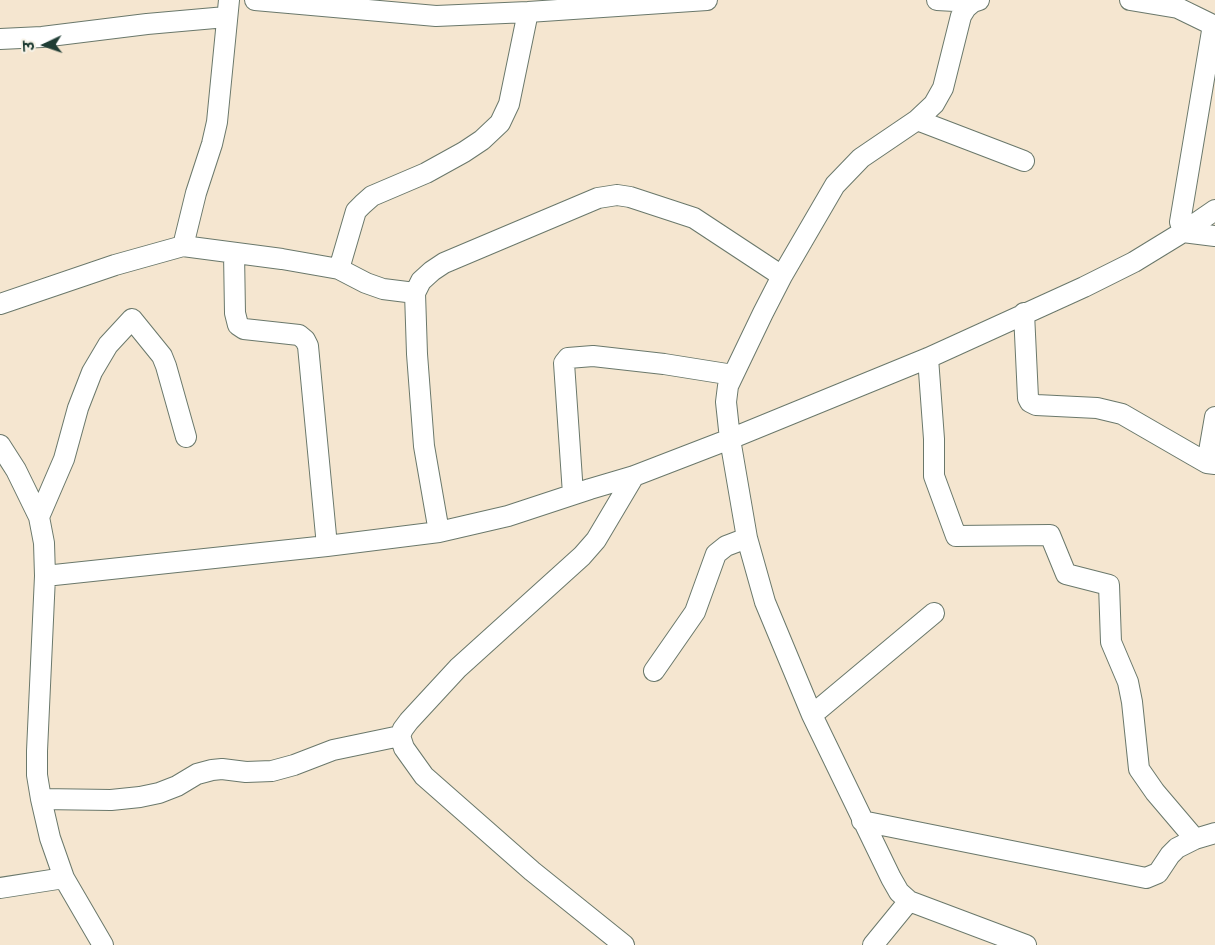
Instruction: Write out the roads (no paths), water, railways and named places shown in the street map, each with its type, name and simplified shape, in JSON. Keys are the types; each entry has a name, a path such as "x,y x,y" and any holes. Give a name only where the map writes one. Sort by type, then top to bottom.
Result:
{"street":[{"path":"256,0 528,12 707,0"},
{"path":"937,0 976,1"},
{"path":"1130,0 1178,8 1214,25 1180,216 1183,232"},
{"path":"976,1 966,8 961,16 943,88 934,104 917,120 861,158 835,185 782,276 733,374 728,386 726,402 730,439 747,538 765,602 812,715 891,878 899,892 909,901 1026,945"},
{"path":"0,39 147,24 228,8 217,122 183,246"},
{"path":"339,270 356,211 362,204 372,196 426,173 464,152 482,140 500,123 509,104 528,12"},
{"path":"917,120 1024,160"},
{"path":"439,532 424,446 417,354 415,293 421,281 432,271 444,263 598,198 617,195 630,197 694,218 782,276"},
{"path":"46,576 328,546 439,532 508,516 634,476 928,358 1084,287 1134,262 1215,210"},
{"path":"1183,232 1215,236"},
{"path":"0,304 115,265 183,246 282,259 339,270 383,289 415,293"},
{"path":"234,252 235,313 238,325 244,329 299,335 306,340 308,346 328,546"},
{"path":"1024,314 1028,398 1030,402 1036,405 1097,408 1116,412 1211,463 1215,417"},
{"path":"39,517 64,459 78,408 92,372 108,345 132,319 162,356 186,437"},
{"path":"573,494 564,363 568,358 593,356 733,374"},
{"path":"928,358 934,476 956,536 1050,534 1066,574 1109,585 1111,642 1128,682 1139,769 1155,792 1195,839"},
{"path":"0,445 16,470 39,517 44,543 46,576 36,751 38,775 50,838 64,878 104,945"},
{"path":"624,945 532,871 424,776 404,748 400,736 409,721 458,668 582,556 596,540 634,476"},
{"path":"654,671 695,612 716,554 726,546 747,538"},
{"path":"812,715 934,613"},
{"path":"42,799 111,800 140,797 168,790 197,774 212,770 272,771 333,750 400,736"},
{"path":"862,821 1146,878 1158,873 1173,850 1195,839 1215,833"},
{"path":"0,888 64,878"},
{"path":"873,945 909,901"}]}
